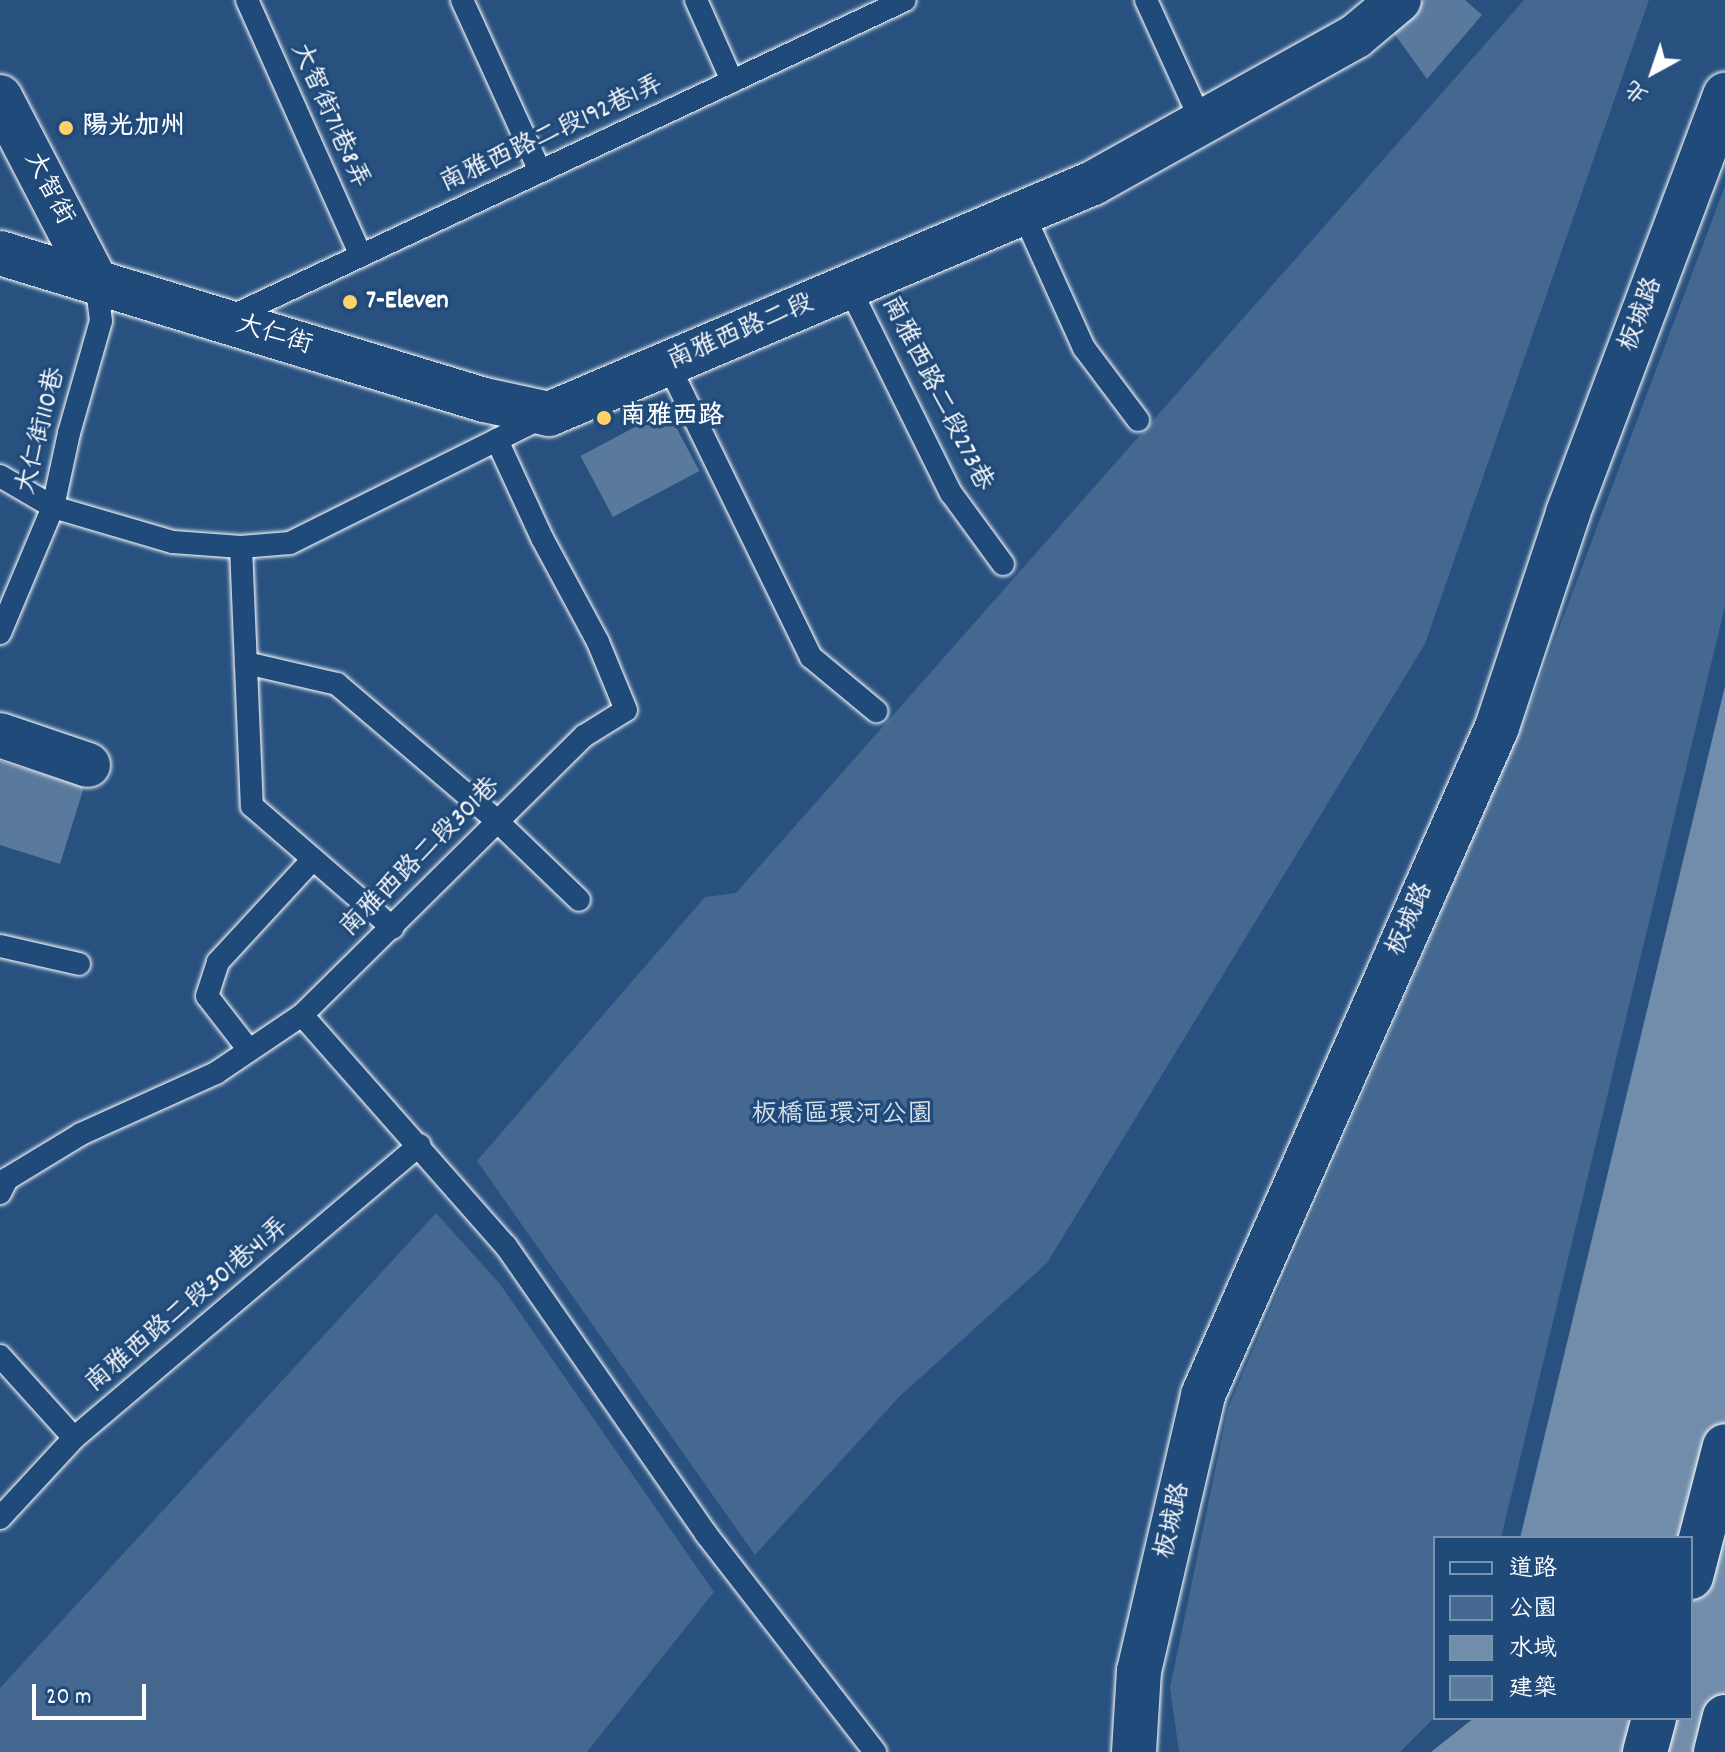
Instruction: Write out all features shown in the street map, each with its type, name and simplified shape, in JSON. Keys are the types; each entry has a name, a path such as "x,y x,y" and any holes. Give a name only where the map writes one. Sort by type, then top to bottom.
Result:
{"main road":[{"name":"南雅西路二段","path":"549,414 1093,183 1356,36 1399,0"},
{"name":"板城路","path":"1134,1752 1139,1671 1203,1395 1497,727 1568,513 1725,95"},
{"name":"大智街","path":"0,97 96,282"},
{"name":"大仁街","path":"0,253 484,400 549,414"},
{"path":"0,735 88,765"},
{"path":"1693,1569 1725,1446"},
{"path":"1716,1752 1725,1717"},
{"path":"1645,1752 1653,1720"}],"lane":[{"name":"大智街71巷8弄","path":"247,0 361,256"},
{"path":"462,0 540,171"},
{"path":"696,0 732,81"},
{"name":"南雅西路二段192巷1弄","path":"223,320 905,0"},
{"path":"1146,0 1202,123"},
{"path":"1023,213 1084,348 1138,420"},
{"name":"大仁街110巷","path":"0,633 53,507 69,433 101,321 96,282"},
{"name":"南雅西路二段273巷","path":"849,287 951,493 1003,564"},
{"path":"668,364 811,657 876,711"},
{"name":"南雅西路二段","path":"0,476 53,507 173,542 241,547 290,543 549,414"},
{"name":"南雅西路二段301巷","path":"0,1193 7,1179 81,1134 216,1073 302,1015 584,736 626,710 598,642 542,538 497,440"},
{"path":"241,547 252,806 393,928"},
{"path":"246,663 337,684 496,820 579,900"},
{"path":"249,1050 207,996 218,962 313,859"},
{"path":"0,946 79,964"},
{"path":"302,1015 506,1246 706,1534 875,1752"},
{"name":"南雅西路二段301巷41弄","path":"0,1518 74,1438 420,1145"},
{"path":"0,1356 74,1438"}],"green space":[{"name":"板橋區環河公園","path":"1524,0 1649,0 1425,644 1047,1263 899,1397 755,1555 477,1161 705,897 736,893"},
{"path":"1725,186 1725,606 1501,1536 1433,1536 1433,1719 1400,1752 1179,1752 1170,1688 1228,1408 1531,703"},
{"path":"436,1213 500,1284 714,1592 587,1752 0,1752 0,1688"}],"water":[{"path":"1725,686 1725,1752 1431,1752 1471,1720 1693,1720 1693,1536 1520,1536"}],"building":[{"path":"1424,0 1465,0 1482,15 1427,79 1393,32"},
{"path":"667,410 699,471 613,517 580,456"},
{"path":"0,761 84,787 60,864 0,845"}],"place":[{"name":"陽光加州","path":"66,128"},
{"name":"7-Eleven","path":"350,302"},
{"name":"南雅西路","path":"604,418"}]}
